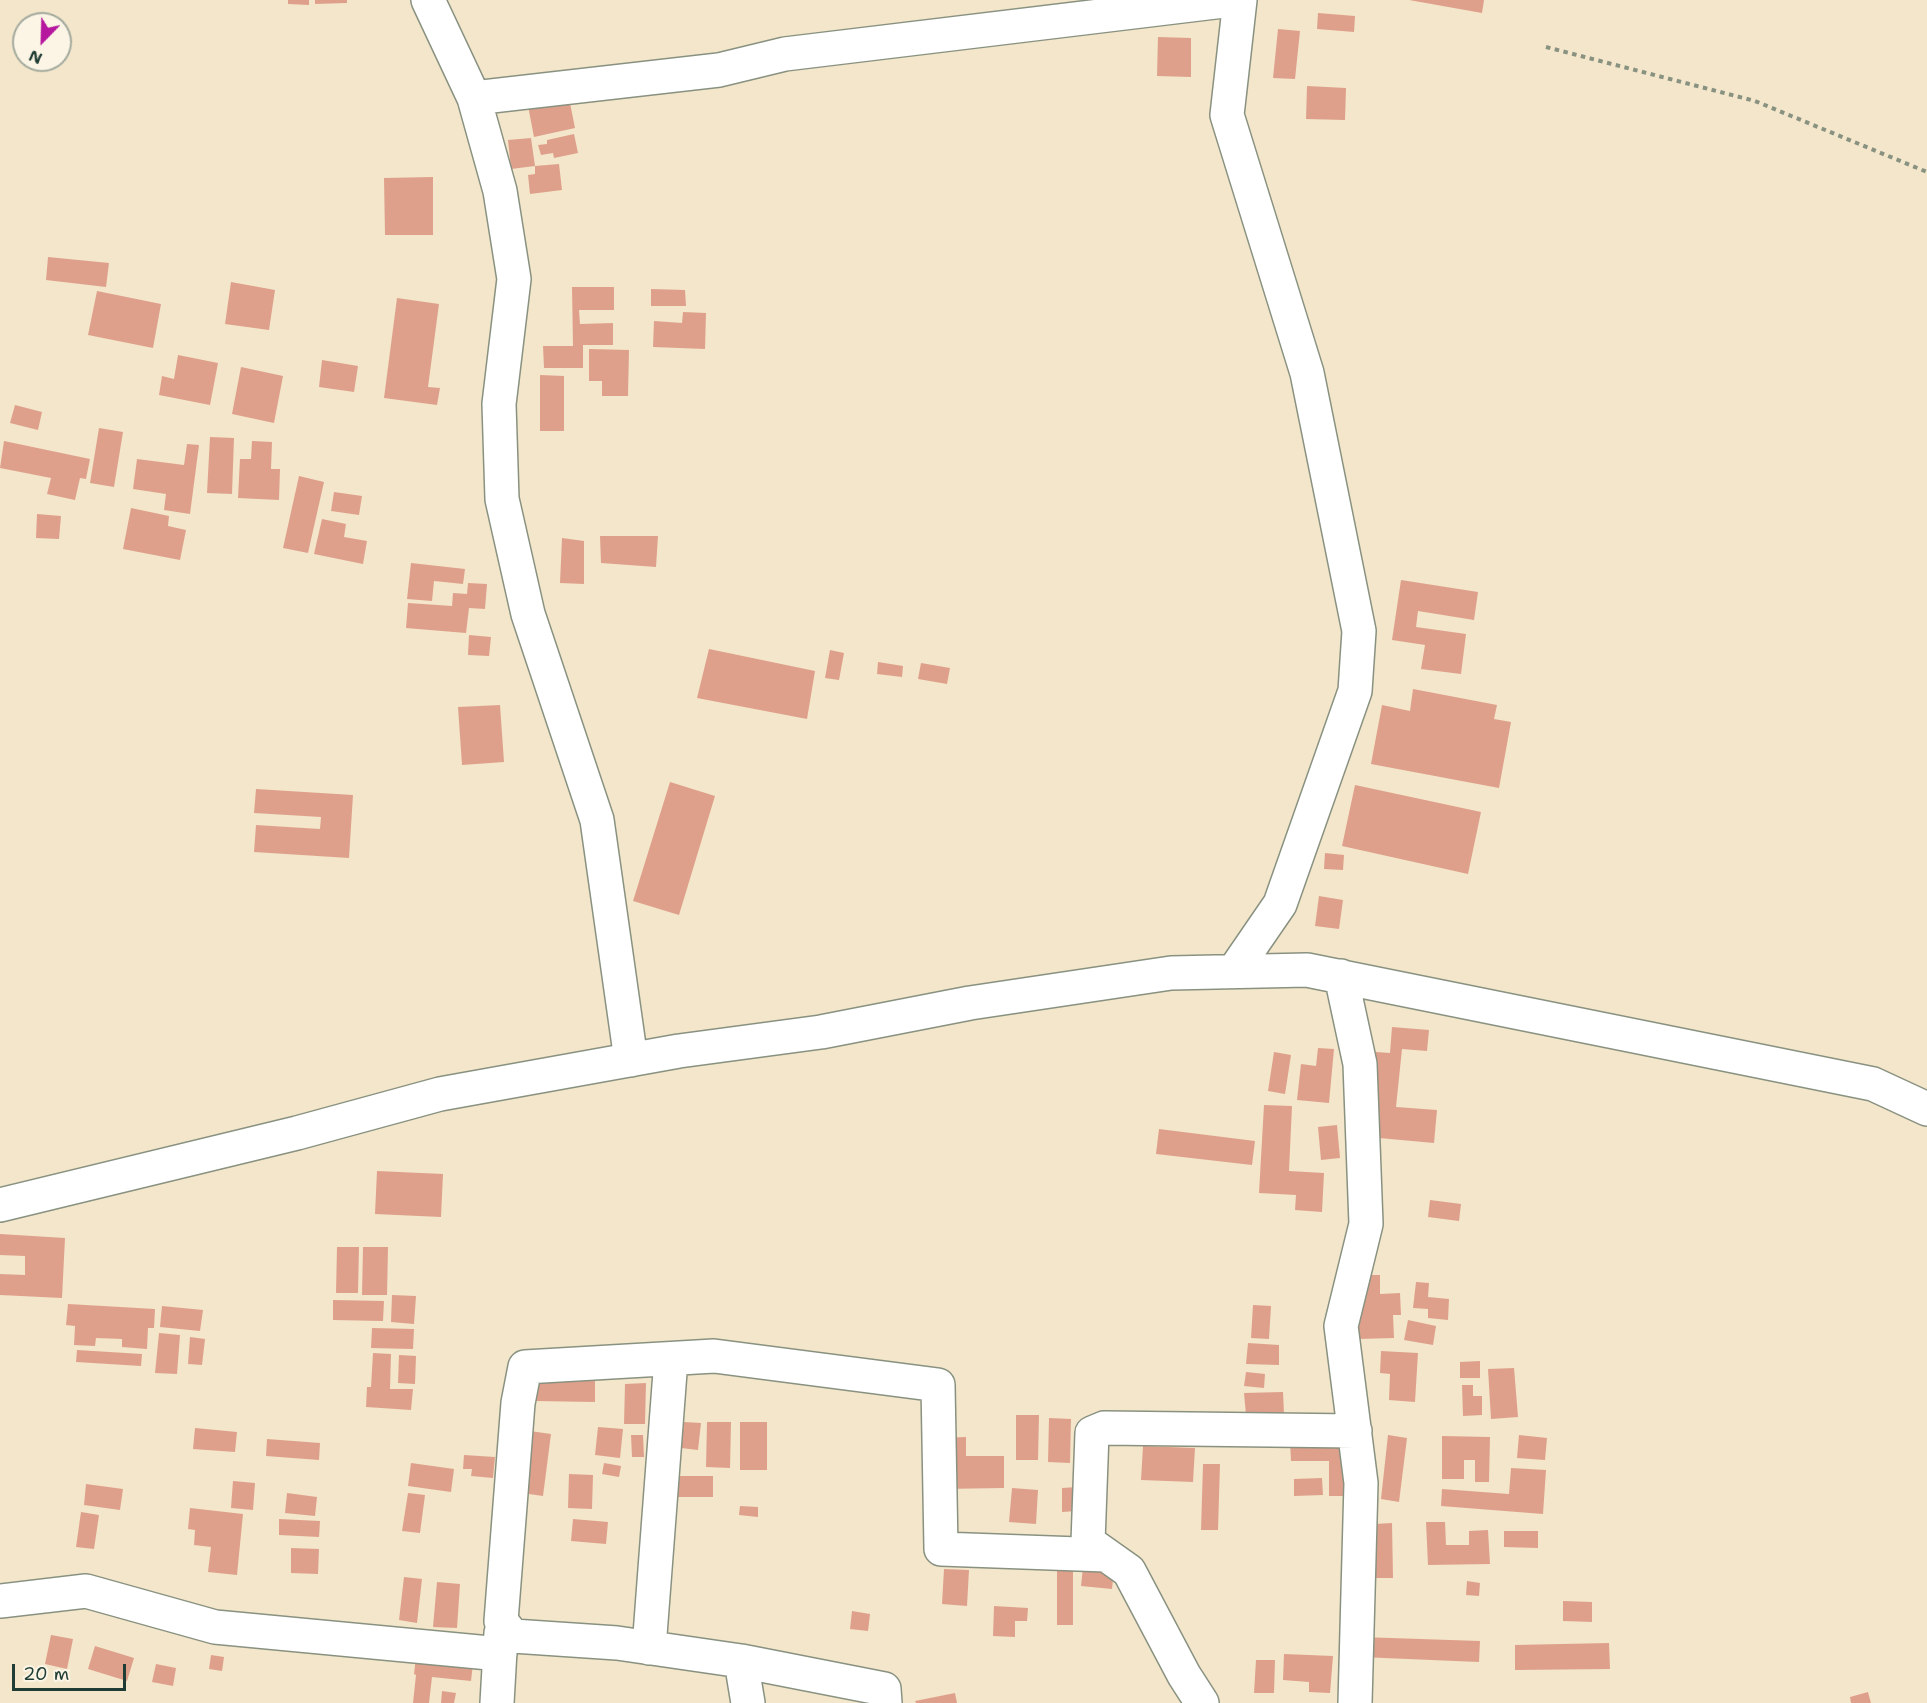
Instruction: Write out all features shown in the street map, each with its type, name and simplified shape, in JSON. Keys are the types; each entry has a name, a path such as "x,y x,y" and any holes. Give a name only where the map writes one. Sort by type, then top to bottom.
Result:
{"street":[{"path":"428,0 474,98 500,191 514,279 499,404 502,499 528,614 597,820 631,1060"},
{"path":"474,98 718,70 785,54 1232,0"},
{"path":"1234,971 1280,904 1355,691 1359,631 1307,373 1227,115 1240,0"},
{"path":"0,1205 297,1134 440,1094 679,1051 821,1032 970,1003 1171,973 1306,970 1341,976 1873,1084 1927,1109"},
{"path":"1341,976 1360,1064 1366,1224 1341,1326 1361,1483 1355,1703"},
{"path":"497,1703 518,1403 525,1367 714,1356 938,1385 941,1549 1106,1555"},
{"path":"649,1648 671,1359"},
{"path":"1202,1703 1129,1571 1088,1542 1092,1433 1104,1428 1355,1431"},
{"path":"0,1601 86,1591 215,1627 500,1654"},
{"path":"501,1621 513,1636 618,1643 741,1661 884,1689 885,1703"},
{"path":"741,1661 748,1703"}],"path":[{"path":"1546,47 1755,101 1927,172"}],"building":[{"path":"288,0 309,0 309,5 288,4"},
{"path":"315,0 347,0 347,3 315,4"},
{"path":"1409,0 1484,0 1482,13"},
{"path":"1318,13 1355,16 1354,32 1317,29"},
{"path":"1278,29 1300,31 1295,79 1273,78"},
{"path":"1158,37 1191,38 1191,77 1157,76"},
{"path":"1307,86 1346,88 1345,120 1306,119"},
{"path":"568,93 575,128 534,137 528,106"},
{"path":"574,134 578,153 554,158 553,153 541,155 538,145 547,144 547,140"},
{"path":"531,138 535,166 511,169 508,140"},
{"path":"559,164 562,190 530,194 528,175 535,174 535,166"},
{"path":"433,177 433,235 385,235 384,178"},
{"path":"48,257 109,263 106,287 46,280"},
{"path":"231,282 275,290 269,330 225,324"},
{"path":"572,287 614,287 614,310 579,310 580,324 613,323 613,345 583,345 583,368 544,368 543,346 573,346"},
{"path":"651,289 685,290 686,306 651,306"},
{"path":"97,291 161,304 153,348 88,335"},
{"path":"397,298 439,304 428,387 440,388 437,405 384,398"},
{"path":"683,312 706,313 705,349 653,347 654,321 682,323"},
{"path":"589,349 629,350 628,396 602,396 602,381 589,381"},
{"path":"178,355 218,363 210,405 159,395 162,376 174,379"},
{"path":"322,360 358,366 354,392 319,387"},
{"path":"241,367 283,376 274,423 232,414"},
{"path":"540,375 564,376 564,431 540,431"},
{"path":"15,405 42,412 38,430 10,423"},
{"path":"99,428 123,432 114,487 90,483"},
{"path":"210,437 234,438 232,494 207,493"},
{"path":"4,441 90,459 86,479 80,478 75,500 47,494 51,478 0,468"},
{"path":"252,441 272,442 271,469 280,469 279,500 238,498 240,459 251,459"},
{"path":"187,444 199,445 190,514 164,510 166,494 133,489 137,459 184,465"},
{"path":"299,476 324,482 308,553 283,548"},
{"path":"334,492 362,496 359,515 331,511"},
{"path":"131,508 169,516 168,526 186,530 180,560 123,549"},
{"path":"37,514 61,516 59,539 36,538"},
{"path":"322,519 346,524 344,537 367,541 363,564 314,554"},
{"path":"600,536 658,536 656,567 601,563"},
{"path":"562,538 584,541 584,584 560,583"},
{"path":"411,563 465,569 463,584 434,581 432,601 407,599"},
{"path":"1401,580 1478,592 1474,620 1418,611 1416,627 1466,634 1461,674 1421,669 1425,645 1392,640"},
{"path":"468,583 487,584 485,609 469,608 466,633 406,628 408,603 452,606 453,593 467,594"},
{"path":"469,635 491,637 489,656 468,655"},
{"path":"709,649 815,671 807,719 697,698"},
{"path":"830,650 844,653 839,680 825,678"},
{"path":"878,662 903,666 902,677 877,674"},
{"path":"921,663 950,668 947,684 918,679"},
{"path":"1413,689 1497,705 1494,719 1511,722 1499,788 1371,764 1382,705 1410,711"},
{"path":"500,705 504,762 462,765 458,707"},
{"path":"670,782 715,796 679,915 633,901"},
{"path":"1355,785 1481,812 1468,874 1342,846"},
{"path":"256,789 353,795 349,858 254,852 256,825 320,829 321,817 254,813"},
{"path":"1325,853 1344,855 1343,870 1324,869"},
{"path":"1319,896 1343,900 1339,929 1315,926"},
{"path":"1392,1027 1429,1030 1427,1051 1402,1049 1396,1107 1437,1110 1434,1143 1368,1137 1376,1052 1390,1053"},
{"path":"1318,1048 1334,1049 1329,1103 1297,1100 1301,1064 1316,1066"},
{"path":"1274,1052 1291,1055 1285,1094 1268,1091"},
{"path":"1264,1105 1292,1106 1289,1171 1324,1173 1322,1212 1295,1210 1296,1195 1259,1193"},
{"path":"1337,1125 1340,1158 1321,1160 1318,1127"},
{"path":"1159,1129 1255,1141 1252,1165 1156,1154"},
{"path":"377,1171 443,1174 441,1217 375,1214"},
{"path":"1430,1200 1461,1204 1459,1221 1428,1217"},
{"path":"0,1234 65,1238 62,1298 0,1295 0,1274 25,1275 25,1256 0,1255"},
{"path":"337,1247 359,1247 358,1293 336,1293"},
{"path":"363,1247 388,1247 387,1295 362,1295"},
{"path":"1357,1275 1380,1275 1380,1294 1400,1293 1401,1315 1393,1315 1394,1338 1359,1339"},
{"path":"1416,1282 1429,1283 1428,1297 1449,1299 1448,1320 1428,1318 1428,1309 1413,1308"},
{"path":"392,1295 416,1296 414,1324 391,1322"},
{"path":"333,1300 384,1301 383,1321 333,1320"},
{"path":"68,1304 155,1309 154,1328 148,1328 147,1349 122,1347 122,1339 96,1338 95,1346 74,1345 75,1326 66,1325"},
{"path":"1253,1305 1271,1306 1269,1339 1251,1338"},
{"path":"162,1306 203,1310 200,1331 160,1327"},
{"path":"1408,1320 1436,1326 1433,1345 1404,1340"},
{"path":"372,1328 414,1329 413,1349 371,1348"},
{"path":"159,1333 180,1335 177,1374 155,1373"},
{"path":"190,1337 205,1339 202,1365 188,1364"},
{"path":"1248,1343 1279,1345 1279,1365 1246,1364"},
{"path":"77,1350 142,1354 141,1366 76,1362"},
{"path":"1381,1351 1418,1353 1415,1402 1389,1400 1390,1374 1380,1373"},
{"path":"373,1353 391,1354 390,1389 413,1389 411,1410 366,1407 367,1387 371,1387"},
{"path":"399,1355 416,1356 415,1384 398,1383"},
{"path":"1480,1361 1480,1378 1460,1378 1460,1362"},
{"path":"1514,1368 1518,1417 1491,1419 1488,1369"},
{"path":"1246,1372 1265,1374 1264,1388 1244,1386"},
{"path":"535,1379 595,1380 595,1402 535,1401"},
{"path":"646,1383 645,1424 624,1424 625,1384"},
{"path":"1462,1385 1473,1385 1473,1396 1482,1396 1482,1415 1463,1416"},
{"path":"1283,1392 1284,1414 1246,1415 1244,1393"},
{"path":"1016,1415 1039,1415 1038,1460 1016,1460"},
{"path":"1049,1418 1071,1419 1070,1463 1048,1462"},
{"path":"684,1422 701,1423 698,1450 681,1448"},
{"path":"707,1422 731,1422 730,1468 706,1467"},
{"path":"740,1422 767,1422 767,1470 740,1470"},
{"path":"598,1427 623,1429 620,1458 595,1455"},
{"path":"195,1428 237,1432 235,1452 193,1449"},
{"path":"530,1431 551,1434 543,1496 522,1493"},
{"path":"631,1435 643,1435 644,1457 632,1457"},
{"path":"1388,1435 1407,1438 1399,1502 1381,1499"},
{"path":"1519,1435 1547,1438 1545,1460 1517,1458"},
{"path":"1442,1436 1490,1437 1489,1482 1475,1482 1475,1460 1464,1460 1464,1479 1442,1479"},
{"path":"966,1437 966,1456 1004,1456 1004,1488 942,1489 941,1438"},
{"path":"267,1439 320,1443 319,1460 266,1456"},
{"path":"1290,1441 1353,1441 1353,1496 1329,1496 1329,1461 1291,1461"},
{"path":"1143,1446 1195,1448 1193,1482 1141,1480"},
{"path":"464,1455 495,1457 493,1478 471,1476 472,1469 463,1469"},
{"path":"411,1463 454,1469 451,1492 408,1486"},
{"path":"604,1463 621,1466 619,1477 602,1474"},
{"path":"1203,1464 1220,1464 1218,1530 1201,1530"},
{"path":"1511,1468 1546,1470 1543,1514 1441,1506 1442,1489 1509,1494"},
{"path":"569,1474 593,1475 592,1509 568,1508"},
{"path":"678,1476 713,1476 713,1497 678,1497"},
{"path":"1322,1478 1323,1495 1294,1496 1294,1479"},
{"path":"233,1481 255,1483 253,1510 231,1508"},
{"path":"86,1484 123,1489 120,1510 84,1505"},
{"path":"1077,1487 1077,1511 1062,1512 1062,1488"},
{"path":"1012,1488 1038,1490 1036,1524 1009,1522"},
{"path":"287,1493 317,1497 315,1516 285,1513"},
{"path":"408,1493 425,1495 420,1533 402,1531"},
{"path":"740,1506 758,1507 758,1517 739,1515"},
{"path":"190,1508 243,1514 237,1575 208,1572 211,1547 194,1545 195,1530 188,1529"},
{"path":"81,1512 99,1515 94,1549 76,1547"},
{"path":"279,1519 320,1521 319,1537 279,1535"},
{"path":"573,1519 608,1522 606,1544 571,1541"},
{"path":"1426,1522 1445,1522 1446,1545 1469,1545 1469,1531 1488,1530 1490,1564 1428,1565"},
{"path":"1392,1523 1393,1578 1376,1578 1375,1524"},
{"path":"1504,1531 1538,1531 1538,1548 1504,1547"},
{"path":"291,1548 319,1549 318,1574 291,1573"},
{"path":"1057,1560 1073,1560 1073,1625 1057,1625"},
{"path":"1083,1567 1114,1570 1112,1589 1081,1586"},
{"path":"944,1569 969,1570 967,1606 942,1604"},
{"path":"404,1577 422,1579 417,1623 399,1620"},
{"path":"1467,1581 1480,1583 1479,1596 1466,1595"},
{"path":"437,1582 460,1584 457,1628 433,1627"},
{"path":"1563,1601 1592,1602 1592,1622 1563,1621"},
{"path":"994,1606 1028,1608 1027,1621 1015,1621 1015,1637 993,1636"},
{"path":"852,1611 870,1614 868,1631 850,1629"},
{"path":"51,1635 73,1639 67,1669 45,1664"},
{"path":"1361,1637 1480,1641 1479,1662 1360,1657"},
{"path":"1609,1643 1610,1669 1515,1670 1515,1645"},
{"path":"95,1646 134,1658 127,1681 88,1669"},
{"path":"1284,1654 1333,1656 1330,1693 1309,1692 1309,1682 1283,1680"},
{"path":"211,1655 224,1657 222,1671 209,1669"},
{"path":"416,1657 473,1664 471,1681 432,1677 429,1703 413,1703"},
{"path":"1256,1660 1275,1660 1274,1693 1254,1693"},
{"path":"156,1664 176,1668 173,1686 152,1682"},
{"path":"442,1691 456,1693 454,1703 441,1703"},
{"path":"1868,1692 1871,1703 1851,1703 1850,1697"},
{"path":"955,1693 957,1703 916,1703 915,1701"}]}
